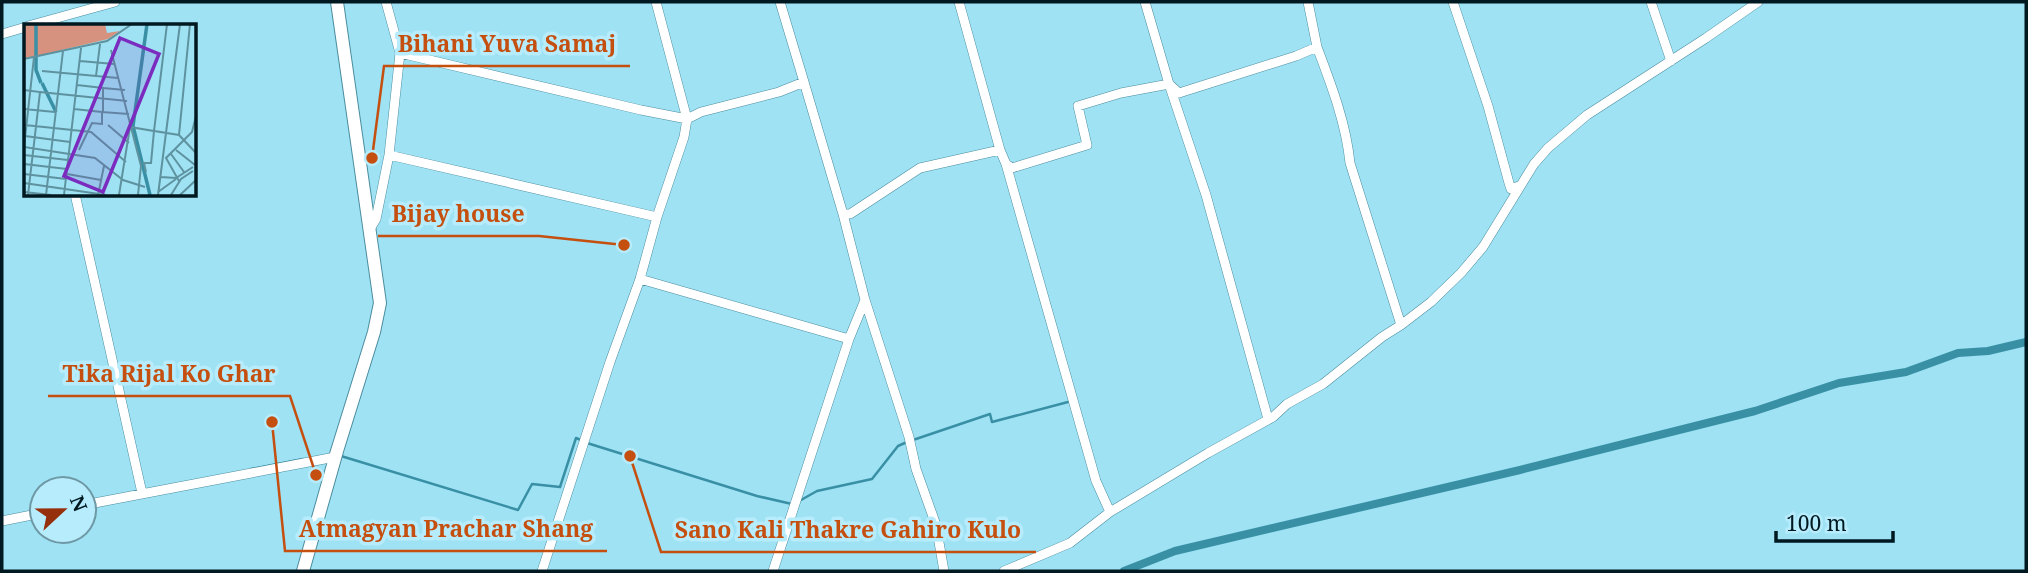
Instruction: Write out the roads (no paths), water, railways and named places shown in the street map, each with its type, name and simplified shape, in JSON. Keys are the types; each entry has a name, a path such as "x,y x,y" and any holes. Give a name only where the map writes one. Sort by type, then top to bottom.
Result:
{"street":[{"path":"42,24 95,4 114,2"},
{"path":"303,571 374,332 380,303 337,2"},
{"path":"370,229 376,219 389,155 400,52 386,2"},
{"path":"542,571 640,279 657,216 684,137 687,119 656,2"},
{"path":"780,2 843,214 865,300 936,526 944,570"},
{"path":"959,2 1096,481 1110,512"},
{"path":"1145,2 1206,195 1268,419"},
{"path":"1453,2 1488,106 1511,189 1520,186"},
{"path":"1651,2 1671,61"},
{"path":"1004,571 1070,543 1110,512 1273,417 1287,404 1323,384 1431,302 1461,273 1483,247 1534,164 1566,131 1758,2"},
{"path":"1309,4 1317,47 1332,88 1348,145 1350,163 1401,324"},
{"path":"2,34 24,28"},
{"path":"1169,84 1179,93 1317,47"},
{"path":"400,52 687,119 701,112 779,92 804,82"},
{"path":"1006,164 1012,168 1087,145 1077,106 1121,93 1169,84"},
{"path":"843,214 850,214 920,169 1000,150"},
{"path":"389,155 657,216"},
{"path":"75,196 142,494"},
{"path":"640,279 849,339"},
{"path":"772,571 849,339 865,300"},
{"path":"98,502 336,454"},
{"path":"2,521 28,516"}],"waterway":[{"path":"1124,571 1175,551 1520,470 1755,411 1839,383 1906,372 1958,353 1988,351 2026,342"},
{"path":"913,440 990,414 992,422 1068,402"},
{"path":"341,456 518,510 532,484 560,487 576,438 581,440"},
{"path":"801,500 817,491 872,479 898,446 907,442"},
{"path":"587,443 757,496 792,504"},
{"path":"251,469 303,459"}],"place":[{"name":"Bihani Yuva Samaj","path":"372,158"},
{"name":"Bijay house","path":"624,245"},
{"name":"Atmagyan Prachar Shang","path":"272,422"},
{"name":"Sano Kali Thakre Gahiro Kulo","path":"630,456"},
{"name":"Tika Rijal Ko Ghar","path":"316,475"}]}
